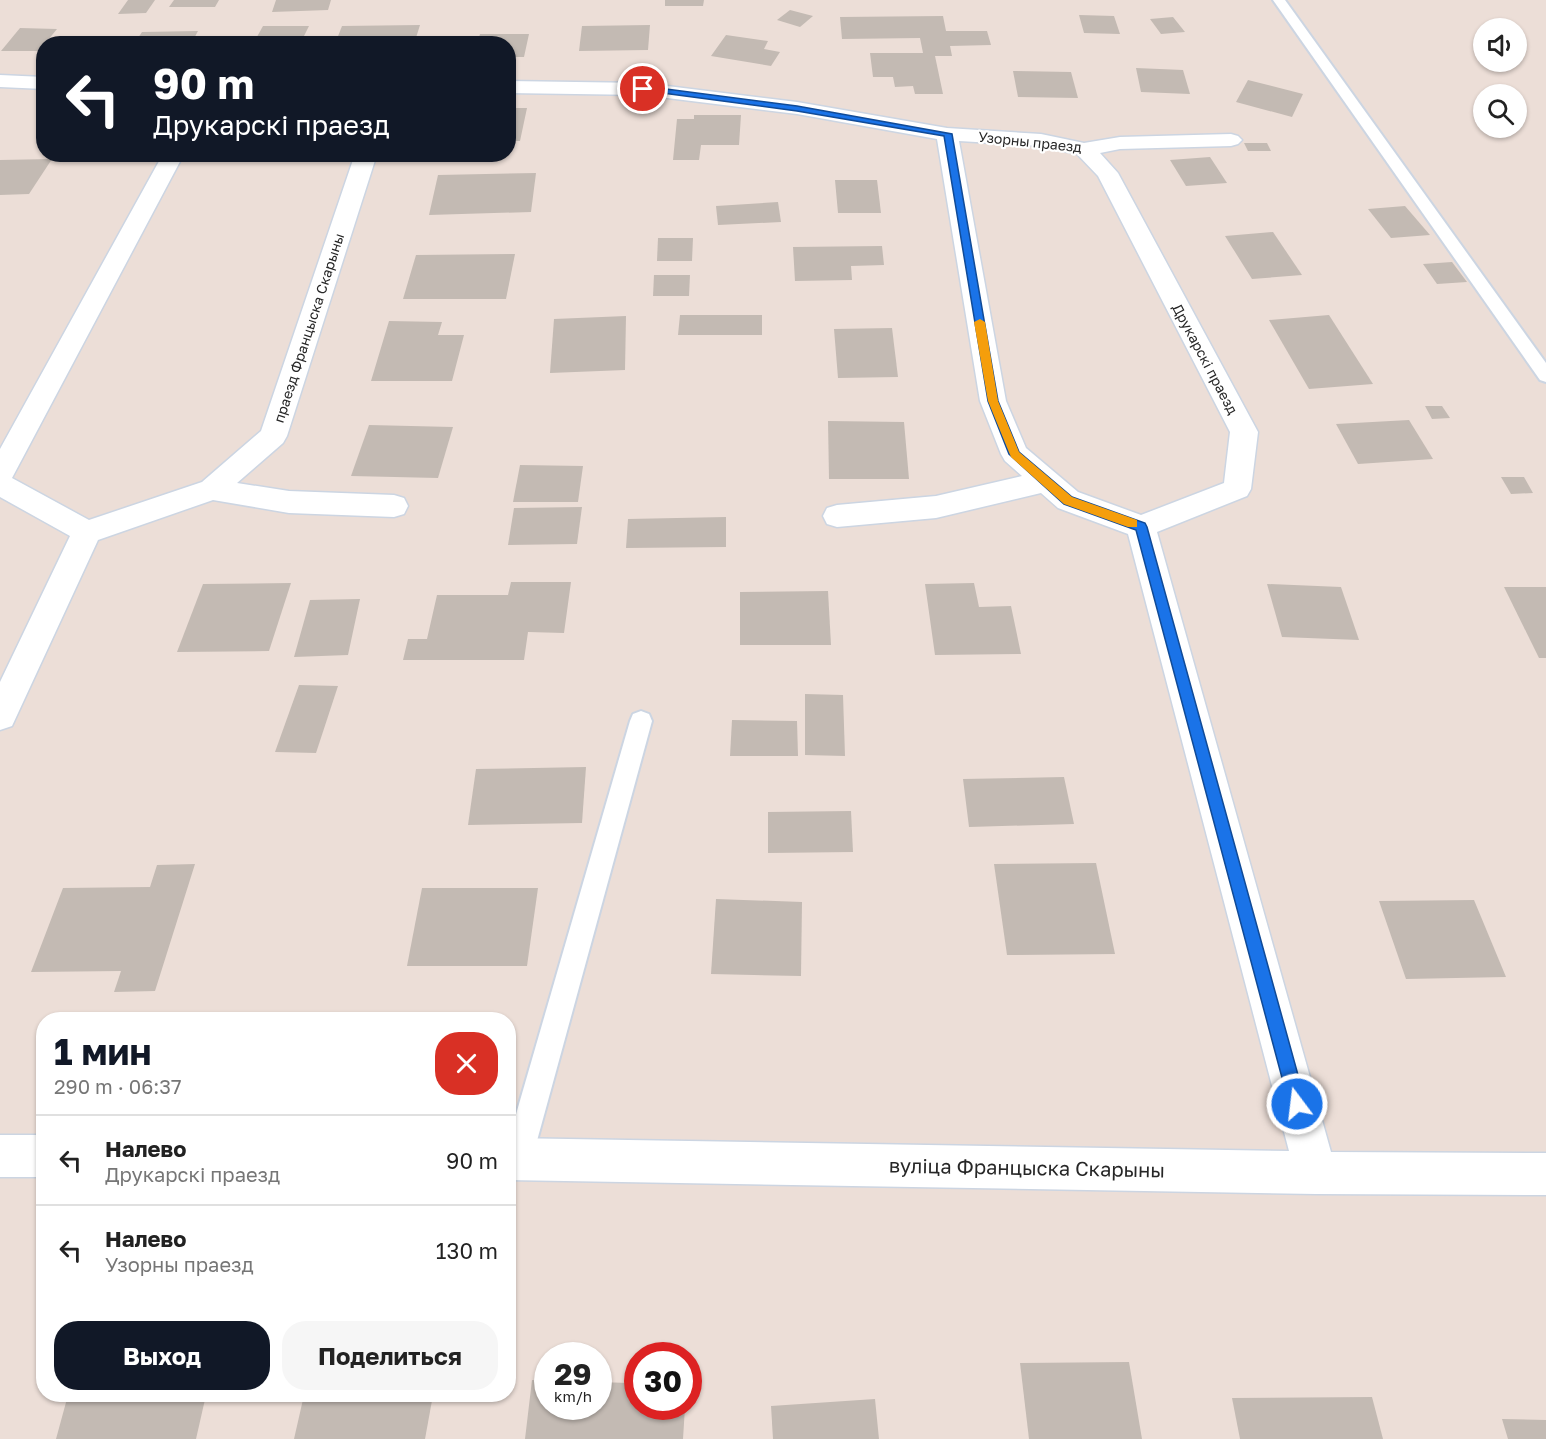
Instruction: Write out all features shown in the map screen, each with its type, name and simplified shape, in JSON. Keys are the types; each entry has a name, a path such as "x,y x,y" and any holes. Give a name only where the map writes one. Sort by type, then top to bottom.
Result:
{"street":[{"path":"0,81 36,83"},
{"name":"Узорны праезд","path":"516,87 643,89 797,108 948,134 1041,140 1084,149 1120,143 1231,140"},
{"path":"948,134 993,401 1015,454 1068,500 1141,527 1316,1173"},
{"name":"Друкарскі праезд","path":"1084,149 1107,173 1244,432 1237,489 1141,527"},
{"path":"0,474 170,162"},
{"name":"праезд Францыска Скарыны","path":"87,532 212,489 273,436 363,162"},
{"path":"837,516 936,507 1046,481"},
{"path":"212,489 289,502 394,506"},
{"path":"0,716 87,532 6,492"},
{"path":"0,1156 36,1156"},
{"name":"вуліца Францыска Скарыны","path":"516,1159 1316,1173 1546,1174"}],"lane":[{"path":"1279,0 1546,376"},
{"path":"516,1149 641,721"}],"building":[{"path":"128,0 155,0 146,13 118,14"},
{"path":"174,0 219,0 215,7 169,7"},
{"path":"276,0 331,0 328,10 272,12"},
{"path":"665,0 704,0 703,6 665,6"},
{"path":"790,10 813,16 800,27 777,20"},
{"path":"1079,15 1114,16 1120,34 1084,33"},
{"path":"943,16 946,31 987,31 991,45 950,46 952,56 935,56 943,94 915,94 913,86 895,87 893,77 873,77 870,53 923,53 920,38 842,39 840,17"},
{"path":"1173,17 1185,32 1161,34 1150,19"},
{"path":"420,25 417,36 338,36 342,26"},
{"path":"650,25 648,50 579,51 582,26"},
{"path":"263,26 309,26 304,36 257,36"},
{"path":"20,28 57,29 51,36 36,36 36,51 1,51"},
{"path":"198,31 195,36 139,36 142,32"},
{"path":"480,34 529,34 524,57 516,57 516,36 479,36"},
{"path":"726,35 768,41 764,49 780,52 771,66 711,56"},
{"path":"1136,68 1183,70 1190,94 1141,92"},
{"path":"1013,71 1071,72 1078,98 1018,97"},
{"path":"1248,80 1303,94 1292,117 1236,102"},
{"path":"516,108 527,108 520,141 516,141"},
{"path":"694,115 741,115 739,145 701,145 699,160 673,160 677,119 694,119"},
{"path":"1244,143 1267,143 1271,151 1248,151"},
{"path":"1210,157 1227,183 1186,186 1170,160"},
{"path":"36,159 36,162 50,162 29,194 0,195 0,160"},
{"path":"536,173 531,212 429,215 438,175"},
{"path":"835,180 877,180 881,213 838,213"},
{"path":"778,202 781,222 718,225 716,206"},
{"path":"1405,206 1430,235 1391,238 1368,209"},
{"path":"1273,232 1302,275 1252,279 1225,236"},
{"path":"658,238 693,238 692,261 657,261"},
{"path":"882,246 884,265 851,266 852,280 795,281 793,247"},
{"path":"515,254 506,299 403,299 416,255"},
{"path":"1452,262 1467,282 1437,284 1423,264"},
{"path":"654,275 690,275 689,296 653,296"},
{"path":"680,315 762,315 762,335 678,335"},
{"path":"1329,315 1373,384 1309,389 1269,320"},
{"path":"626,316 625,370 550,373 554,319"},
{"path":"389,321 442,322 438,335 464,335 452,381 371,381"},
{"path":"892,328 898,377 838,378 834,329"},
{"path":"1425,406 1442,406 1450,418 1432,419"},
{"path":"1409,420 1433,459 1358,464 1336,424"},
{"path":"828,421 904,422 909,479 829,479"},
{"path":"369,425 453,427 438,478 351,476"},
{"path":"520,465 583,466 578,502 513,502"},
{"path":"1501,477 1524,477 1533,493 1511,494"},
{"path":"582,507 577,544 508,545 514,508"},
{"path":"726,517 726,547 626,548 628,519"},
{"path":"511,582 571,582 564,633 528,632 524,660 403,660 408,639 427,639 437,595 508,595"},
{"path":"291,583 269,651 177,652 203,584"},
{"path":"974,583 979,607 1011,606 1021,654 935,655 925,584"},
{"path":"1267,584 1341,587 1359,640 1282,637"},
{"path":"1504,587 1546,587 1546,658 1539,658"},
{"path":"828,591 831,645 740,645 740,592"},
{"path":"360,599 348,655 294,657 310,600"},
{"path":"299,685 338,686 316,753 275,752"},
{"path":"805,694 843,695 845,756 805,755"},
{"path":"732,720 797,721 798,756 730,756"},
{"path":"586,767 582,823 468,825 476,769"},
{"path":"1064,777 1074,824 969,827 963,779"},
{"path":"851,811 853,852 768,853 768,812"},
{"path":"1096,863 1115,954 1007,955 994,864"},
{"path":"195,864 155,991 114,992 121,971 31,972 63,888 150,887 157,865"},
{"path":"422,888 538,888 527,966 407,966"},
{"path":"716,899 802,902 801,976 711,974"},
{"path":"1474,900 1506,977 1406,979 1379,901"},
{"path":"1129,1362 1142,1439 1029,1439 1020,1363"},
{"path":"532,1380 534,1380 534,1420 612,1420 612,1382 624,1383 624,1420 684,1420 683,1439 525,1439"},
{"path":"1372,1397 1383,1439 1240,1439 1232,1398"},
{"path":"875,1399 879,1439 773,1439 771,1406"},
{"path":"66,1402 204,1402 196,1439 56,1439"},
{"path":"302,1402 432,1402 425,1439 294,1439"},
{"path":"1502,1419 1546,1420 1546,1439 1508,1439"}],"slow traffic":[{"path":"980,322 993,401 1015,454 1068,500 1132,523"}],"route":[{"path":"643,89 797,108 948,134 993,401 1015,454 1068,500 1141,527 1297,1104"}]}
